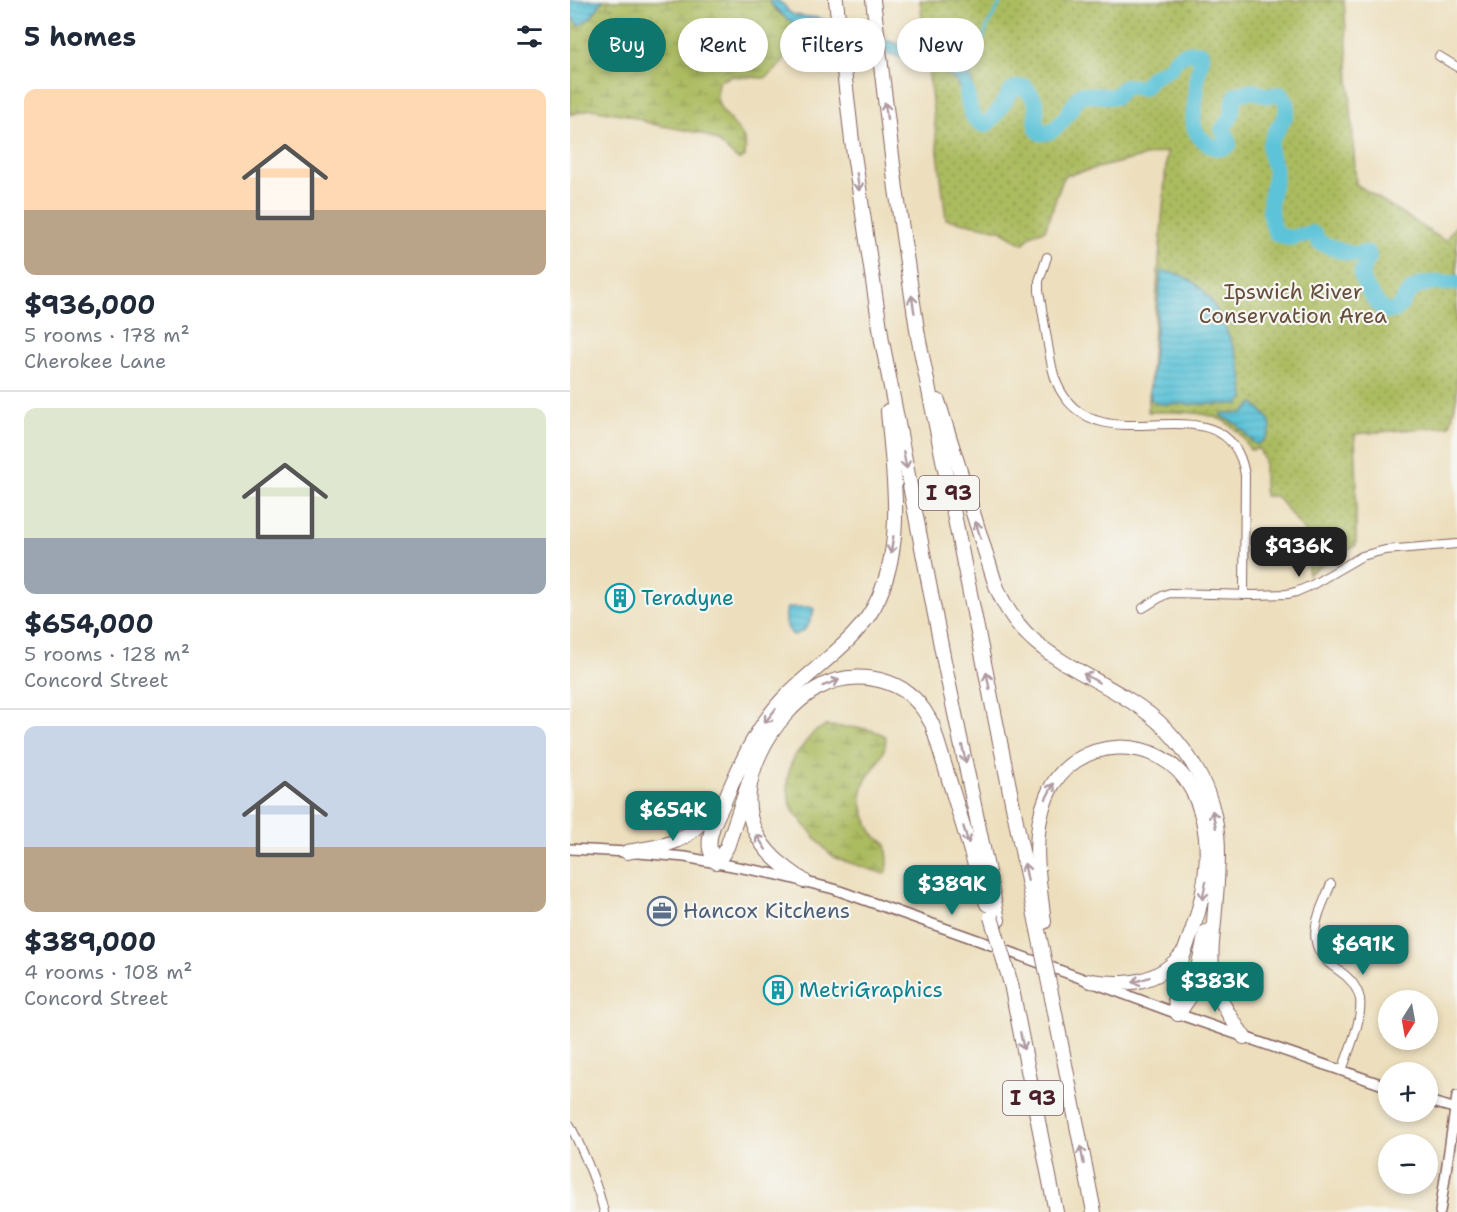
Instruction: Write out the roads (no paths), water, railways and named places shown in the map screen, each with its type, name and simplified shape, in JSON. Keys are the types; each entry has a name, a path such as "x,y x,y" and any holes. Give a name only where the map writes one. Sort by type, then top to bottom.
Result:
{"highway":[{"name":"I 93","path":"836,0 852,141 882,341 994,919 1011,984 1056,1212"},
{"name":"I 93","path":"873,0 896,189 918,336 1041,930 1094,1212"},
{"path":"918,336 983,547 998,592 1006,607 1020,628 1039,646 1128,699 1164,727 1185,751 1203,784 1213,813 1219,860 1211,952 1214,978 1223,1005 1244,1037"},
{"path":"882,341 896,511 893,544 885,582 874,607 859,629 783,699 759,731 737,770 711,835 710,848 716,862 727,846 752,773 769,737 780,721 802,699 818,688 839,680 861,677 879,680 907,693 922,707 932,724 994,919"},
{"path":"1041,930 1038,825 1048,794 1056,780 1071,764 1085,755 1106,748 1133,748 1156,755 1176,769 1189,783 1201,814 1207,854 1205,883 1199,912 1177,973 1174,992 1178,1014"},
{"path":"627,852 675,842 690,834 707,817 737,770"},
{"path":"752,773 749,803 755,832 774,859 804,881"},
{"path":"1178,1014 1190,998 1194,986 1215,896"},
{"path":"1090,981 1121,984 1143,980 1167,968 1184,951"}],"street":[{"path":"1439,56 1457,67"},
{"path":"1047,257 1039,283 1039,291 1053,374 1060,390 1071,404 1085,415 1106,423 1190,424 1206,427 1225,437 1236,449 1245,475 1244,595"},
{"path":"1143,608 1170,593 1275,595 1296,592 1357,558 1373,553 1457,544"},
{"path":"570,849 676,856 716,862 834,889 1178,1014 1378,1083"},
{"path":"1331,884 1316,923 1316,943 1325,960 1354,984 1359,995 1360,1008 1359,1020 1342,1071"},
{"path":"1440,1212 1457,1096"},
{"path":"1438,1104 1456,1109"},
{"path":"570,1125 586,1159 604,1212"}],"water":[{"path":"570,0 603,0 595,12 582,23 578,25 570,18"},
{"path":"769,0 777,0 794,15 819,18 786,18"},
{"path":"885,40 897,44 897,56 885,53"},
{"path":"940,72 968,72 974,98 974,112 965,112 960,87 951,76"},
{"path":"1162,271 1188,279 1206,294 1213,304 1225,327 1240,366 1244,398 1239,404 1161,404 1151,399"},
{"path":"1254,403 1267,416 1271,424 1267,437 1258,444 1254,443 1237,424 1221,416 1225,413 1244,413"},
{"path":"787,608 814,609 808,626 802,632 793,635 787,626 786,615"}],"waterway":[{"path":"984,37 1002,0"},
{"path":"967,92 973,116 985,125 997,113 1011,91 1025,87 1035,102 1038,129 1040,133 1047,133 1059,125 1081,94 1115,97 1127,86 1143,88 1151,78 1171,67 1181,55 1201,53 1193,118 1199,136 1212,146 1221,148 1229,145 1222,130 1231,115 1237,94 1253,91 1268,96 1278,94 1282,95 1286,102 1286,115 1272,139 1270,149 1275,174 1270,213 1277,234 1289,238 1312,233 1319,242 1340,251 1353,254 1368,253 1369,257 1361,275 1375,301 1386,311 1396,310 1409,293 1421,285 1457,283"}],"place":[{"name":"Teradyne","path":"620,598"},
{"name":"Hancox Kitchens","path":"662,911"},
{"name":"MetriGraphics","path":"778,990"}],"park label":[{"name":"Ipswich River Conservation Area","path":"1293,304"}]}
